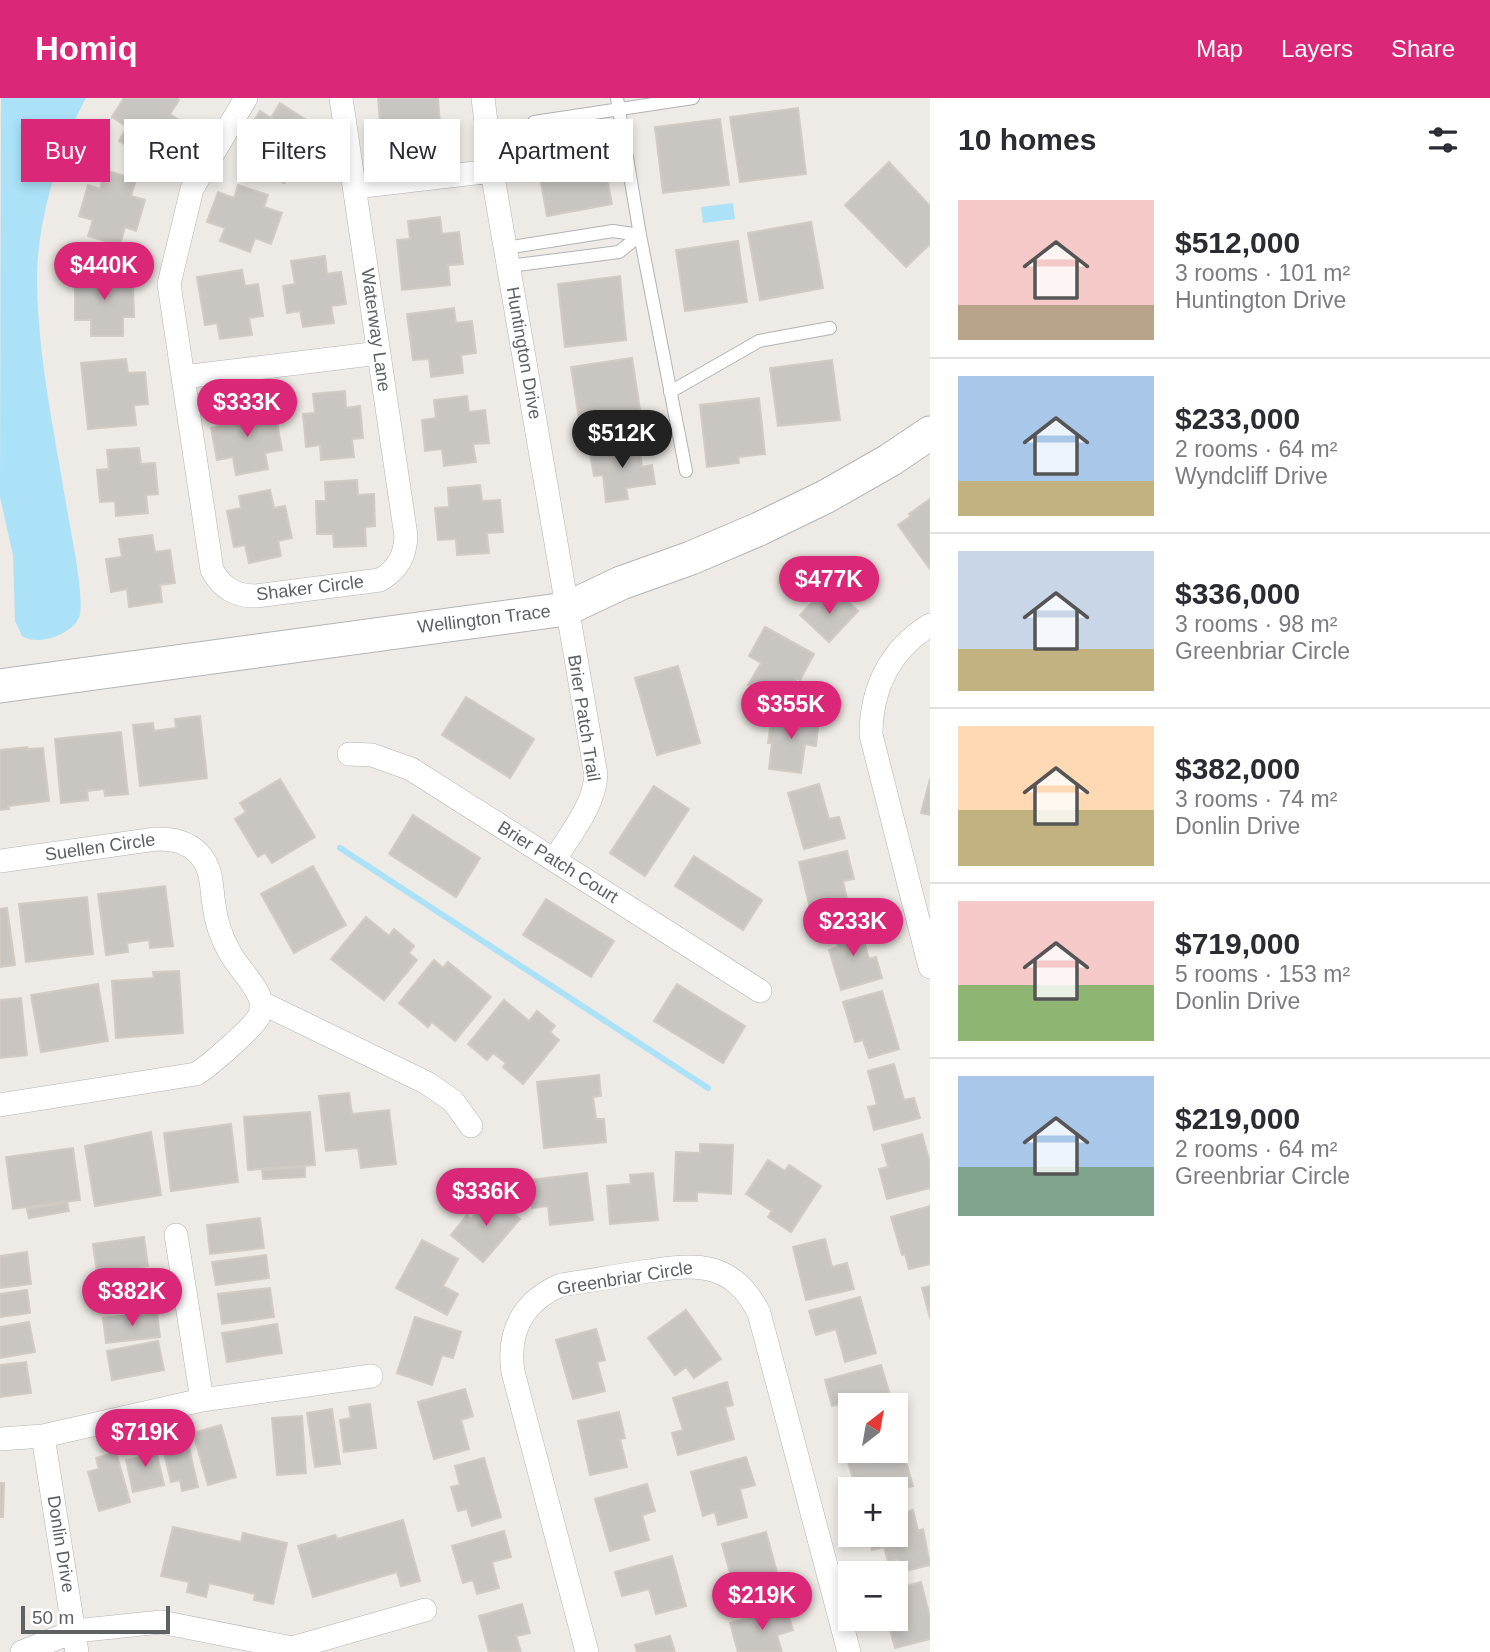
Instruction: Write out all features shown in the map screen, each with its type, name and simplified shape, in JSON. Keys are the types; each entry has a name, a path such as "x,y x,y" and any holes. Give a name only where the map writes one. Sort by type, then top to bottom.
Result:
{"street":[{"name":"Shaker Circle","path":"246,98 192,189 169,284 212,569 219,582 229,590 242,596 256,596 380,580 392,573 401,562"},
{"name":"Waterway Lane","path":"341,98 406,536 401,562"},
{"name":"Huntington Drive","path":"482,98 485,119"},
{"path":"355,187 474,173"},
{"name":"Huntington Drive","path":"494,182 541,447 566,609"},
{"path":"183,377 379,353"},
{"name":"Wellington Trace","path":"0,686 566,609 621,583 691,558 759,529 825,497 890,460 930,433"},
{"name":"Brier Patch Trail","path":"555,859 590,802 596,775 566,609"},
{"path":"930,625 913,637 893,658 879,683 871,720 873,749 923,912 930,967"},
{"name":"Brier Patch Court","path":"349,754 372,755 411,769 760,991"},
{"name":"Suellen Circle","path":"0,861 156,839 171,839 186,844 198,852 207,865 222,936 237,965 257,990 262,1003"},
{"path":"0,1105 196,1074 209,1066 259,1017 262,1003 427,1083 453,1101 471,1126"},
{"path":"176,1235 202,1400"},
{"name":"Greenbriar Circle","path":"587,1652 513,1373 510,1358 514,1331 527,1307 549,1290 561,1285 694,1266 721,1272 733,1279 752,1299 759,1313 849,1652"},
{"path":"0,1439 43,1436 202,1400 371,1376"},
{"name":"Donlin Drive","path":"43,1436 76,1642"},
{"path":"22,1652 161,1622 292,1648 425,1610"}],"lane":[{"path":"548,119 618,104 693,98"},
{"path":"618,104 685,471"},
{"path":"507,257 613,230 640,235"},
{"path":"507,257 619,252 640,235"},
{"path":"670,392 759,341 830,328"}],"water":[{"path":"1,98 86,98 75,119 21,119 21,182 52,182 40,236 38,310 43,366 81,604 77,621 55,637 29,639 22,636 15,621 13,555 0,497"},
{"path":"733,203 735,219 703,223 701,207"}],"building":[{"path":"124,98 179,100 170,114 178,119 124,119 124,125 112,117"},
{"path":"378,98 438,98 440,119 380,119"},
{"path":"280,103 305,119 255,119 260,111 271,118"},
{"path":"798,108 806,174 740,182 730,117"},
{"path":"720,119 729,185 663,193 655,127"},
{"path":"889,162 930,206 930,244 906,267 845,205"},
{"path":"110,172 124,176 124,182 135,182 131,196 145,200 136,231 125,227 120,245 88,236 93,220 79,216 88,185 100,189 102,182 110,182"},
{"path":"541,182 608,182 612,204 547,216"},
{"path":"238,185 268,195 264,207 282,213 271,244 255,238 250,252 220,241 225,228 207,222 218,192 234,198"},
{"path":"440,217 442,234 459,232 463,264 448,265 450,285 402,290 397,240 410,239 408,221"},
{"path":"811,222 823,288 760,300 748,233"},
{"path":"738,241 747,302 685,311 676,250"},
{"path":"325,256 327,274 341,272 346,304 331,306 334,323 303,327 300,311 287,313 283,286 295,284 291,261"},
{"path":"86,269 119,269 119,285 133,285 134,317 123,317 123,336 91,336 91,320 75,320 75,287 86,287"},
{"path":"242,270 245,286 258,284 263,316 249,318 252,335 220,339 217,323 205,325 197,277"},
{"path":"620,276 626,340 565,347 558,284"},
{"path":"454,308 456,323 472,321 476,353 461,355 463,373 431,377 429,359 413,360 407,314"},
{"path":"632,358 641,416 580,425 571,367"},
{"path":"126,359 128,373 145,372 148,404 134,405 136,425 88,429 81,363"},
{"path":"832,360 840,420 778,426 770,368"},
{"path":"345,391 346,408 360,406 363,438 352,439 354,457 321,460 320,445 306,447 303,414 315,413 313,394"},
{"path":"467,396 469,412 485,410 489,443 473,444 476,462 444,466 442,449 425,451 422,420 436,418 434,400"},
{"path":"759,398 765,454 738,457 739,463 707,467 700,405"},
{"path":"258,403 261,420 276,417 282,450 265,453 268,469 236,475 233,457 217,460 211,428 229,424 226,409"},
{"path":"639,438 642,467 652,465 655,484 626,488 628,499 606,502 603,475 594,476 590,454 617,451 616,441"},
{"path":"139,448 141,464 155,463 158,494 146,495 148,513 116,516 115,501 100,502 97,470 109,469 107,450"},
{"path":"357,480 358,495 374,494 375,526 365,527 366,546 334,547 333,534 317,534 316,501 326,501 325,482"},
{"path":"480,485 482,501 500,500 503,532 487,533 489,553 457,555 456,539 438,540 435,508 449,507 448,488"},
{"path":"270,490 274,508 285,506 292,538 278,541 281,556 249,563 245,545 234,547 227,511 241,508 239,496"},
{"path":"930,499 930,567 929,568 898,525"},
{"path":"152,535 155,552 170,550 175,583 160,585 162,602 129,607 127,589 111,592 106,559 122,557 119,539"},
{"path":"840,594 858,611 829,642 800,615 818,596 828,606"},
{"path":"765,627 814,654 783,704 748,685 761,663 749,656"},
{"path":"678,666 700,743 657,755 635,678"},
{"path":"466,697 534,739 510,778 442,735"},
{"path":"772,713 819,718 816,746 805,744 801,773 769,769 772,743 768,743"},
{"path":"200,716 207,778 140,786 133,725 153,723 154,731 176,728 175,719"},
{"path":"121,732 128,794 105,796 104,789 87,791 88,800 61,803 55,739"},
{"path":"43,748 49,801 8,806 9,809 0,810 0,750"},
{"path":"280,779 315,837 272,863 265,853 258,857 235,819 246,812 240,803"},
{"path":"930,779 930,815 921,813"},
{"path":"819,784 829,819 839,817 845,838 804,849 788,793"},
{"path":"654,786 689,809 645,876 610,853"},
{"path":"413,815 480,858 456,897 389,854"},
{"path":"847,851 854,879 843,881 850,913 813,921 799,862"},
{"path":"694,856 762,900 743,930 675,886"},
{"path":"313,866 346,925 294,953 261,894"},
{"path":"165,886 173,946 150,948 149,940 127,943 128,952 106,955 98,894"},
{"path":"87,897 93,954 26,962 19,904"},
{"path":"546,899 614,941 591,977 523,935"},
{"path":"7,908 15,965 0,967 0,909"},
{"path":"366,917 389,936 394,929 414,946 409,953 417,960 384,1000 331,959"},
{"path":"859,923 869,959 876,957 882,978 841,990 829,950 838,947 833,930"},
{"path":"434,960 443,968 448,962 491,997 455,1041 432,1022 428,1027 399,1003"},
{"path":"179,971 183,1033 116,1038 112,981 154,978 153,972"},
{"path":"98,984 108,1041 41,1052 31,995"},
{"path":"677,984 745,1026 723,1063 654,1021"},
{"path":"882,991 899,1049 869,1058 863,1040 855,1042 843,1002"},
{"path":"21,998 27,1055 0,1058 0,1000"},
{"path":"504,1000 529,1021 537,1011 555,1026 550,1032 559,1040 523,1084 503,1067 506,1063 493,1053 487,1060 468,1044"},
{"path":"894,1064 904,1100 914,1098 920,1118 874,1130 868,1107 877,1105 868,1071"},
{"path":"599,1075 601,1096 593,1097 596,1119 604,1119 606,1142 544,1148 537,1082"},
{"path":"349,1093 352,1114 389,1110 396,1164 361,1168 358,1148 326,1151 319,1096"},
{"path":"310,1112 315,1165 248,1170 244,1117"},
{"path":"231,1124 238,1182 171,1191 164,1133"},
{"path":"151,1132 161,1195 95,1206 85,1146"},
{"path":"922,1134 930,1163 930,1188 887,1199 879,1169 888,1167 882,1145"},
{"path":"700,1144 733,1145 731,1194 697,1192 697,1201 674,1201 676,1152 700,1153"},
{"path":"73,1148 80,1200 13,1209 6,1157"},
{"path":"768,1160 785,1171 789,1165 821,1186 791,1232 768,1217 772,1211 746,1194"},
{"path":"305,1167 305,1177 263,1179 262,1170"},
{"path":"587,1173 593,1220 550,1225 548,1206 532,1208 529,1180"},
{"path":"653,1173 658,1220 610,1224 607,1186 631,1184 630,1175"},
{"path":"491,1195 520,1219 483,1262 451,1235 467,1215 471,1219"},
{"path":"67,1202 69,1211 29,1218 27,1209"},
{"path":"930,1206 930,1264 909,1269 891,1217"},
{"path":"260,1218 264,1248 210,1254 207,1225"},
{"path":"144,1237 148,1266 97,1273 93,1244"},
{"path":"825,1239 832,1267 847,1263 854,1289 806,1300 793,1247"},
{"path":"422,1240 458,1259 443,1286 458,1294 447,1315 396,1288"},
{"path":"27,1252 31,1284 0,1288 0,1256"},
{"path":"266,1255 269,1278 216,1285 212,1262"},
{"path":"149,1275 153,1305 102,1310 99,1281"},
{"path":"930,1286 930,1318 922,1288"},
{"path":"270,1288 274,1317 222,1324 218,1294"},
{"path":"27,1290 30,1313 0,1317 0,1294"},
{"path":"860,1297 876,1353 845,1362 836,1329 816,1335 809,1311"},
{"path":"686,1310 721,1359 694,1378 686,1367 675,1375 648,1338"},
{"path":"157,1312 160,1337 106,1343 103,1318"},
{"path":"415,1317 461,1332 453,1358 442,1355 432,1385 397,1373"},
{"path":"29,1322 35,1352 0,1358 0,1327"},
{"path":"277,1324 282,1353 227,1362 222,1333"},
{"path":"596,1329 605,1360 597,1362 605,1391 573,1399 556,1340"},
{"path":"158,1341 164,1370 112,1380 107,1351"},
{"path":"26,1362 31,1393 0,1397 0,1365"},
{"path":"881,1365 889,1393 838,1393 838,1404 832,1406 825,1380"},
{"path":"727,1382 733,1405 725,1407 734,1439 678,1455 672,1433 683,1430 673,1398"},
{"path":"465,1389 473,1416 461,1420 469,1449 434,1459 418,1402"},
{"path":"370,1404 376,1448 344,1452 340,1420 351,1418 349,1407"},
{"path":"332,1409 340,1464 315,1467 307,1413"},
{"path":"619,1412 625,1438 620,1439 627,1467 590,1475 578,1421"},
{"path":"302,1416 306,1473 277,1475 272,1418"},
{"path":"221,1425 236,1477 208,1485 193,1433"},
{"path":"186,1434 198,1487 182,1491 180,1480 171,1482 161,1440"},
{"path":"154,1442 164,1485 133,1492 126,1460 142,1457 139,1446"},
{"path":"116,1452 130,1502 99,1511 88,1472 99,1469 96,1458"},
{"path":"746,1457 755,1485 740,1489 747,1517 718,1525 715,1512 703,1516 691,1472"},
{"path":"484,1458 501,1517 472,1526 467,1509 458,1511 451,1487 460,1485 455,1466"},
{"path":"848,1463 907,1463 913,1486 908,1487 908,1477 852,1477"},
{"path":"0,1483 4,1483 3,1517 0,1517"},
{"path":"647,1484 655,1511 642,1515 649,1540 610,1551 595,1499"},
{"path":"913,1510 918,1531 923,1529 930,1565 908,1570 908,1561 888,1561 884,1547 908,1547 908,1511"},
{"path":"403,1520 420,1581 401,1586 397,1572 313,1597 298,1546 335,1535 337,1539"},
{"path":"173,1527 241,1542 243,1533 287,1543 273,1604 254,1600 255,1594 209,1583 206,1597 187,1592 189,1582 161,1576"},
{"path":"504,1531 511,1557 492,1562 499,1588 477,1594 473,1580 463,1583 452,1546"},
{"path":"766,1532 781,1587 737,1598 722,1544"},
{"path":"672,1556 686,1606 656,1614 649,1589 622,1596 615,1572"},
{"path":"921,1582 930,1617 930,1639 895,1648 890,1631 908,1631 908,1586"},
{"path":"522,1604 530,1633 516,1636 521,1652 489,1652 479,1616"},
{"path":"786,1607 793,1630 777,1635 782,1652 738,1652 730,1623"},
{"path":"670,1636 675,1652 637,1652 635,1645"}],"waterway":[{"path":"340,848 708,1088"}]}
